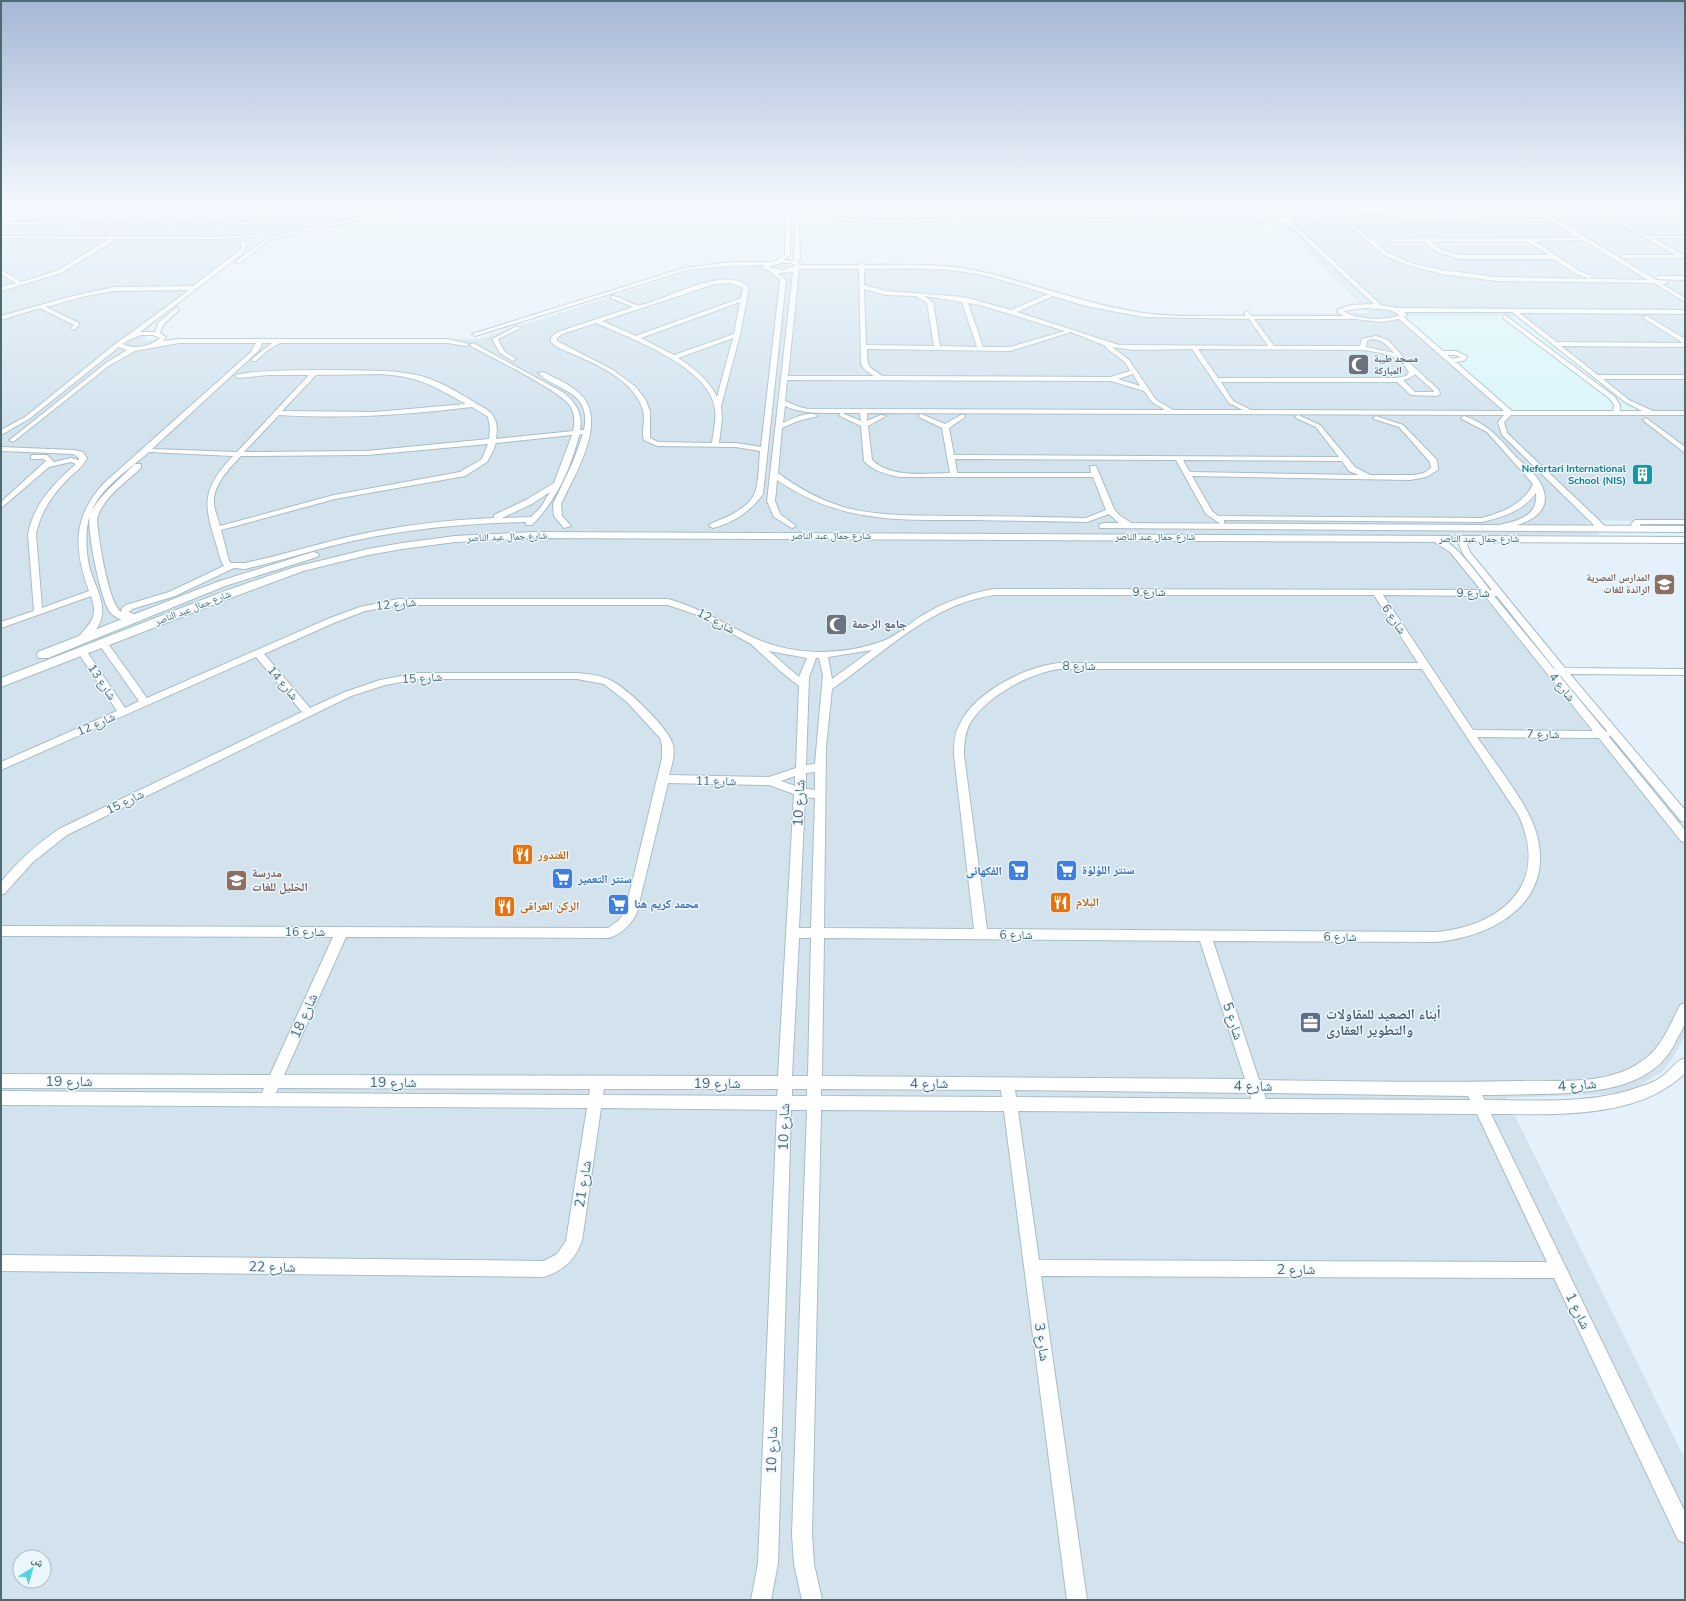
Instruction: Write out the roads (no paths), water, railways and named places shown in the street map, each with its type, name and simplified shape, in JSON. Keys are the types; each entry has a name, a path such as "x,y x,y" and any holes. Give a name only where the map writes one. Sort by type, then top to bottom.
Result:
{"main road":[{"name":"شارع جمال عبد الناصر","path":"1,672 132,618 254,572 351,546 438,531 524,526 792,526 967,531"},
{"name":"شارع جمال عبد الناصر","path":"1006,531 1102,526 1685,529"},
{"name":"شارع جمال عبد الناصر","path":"1,683 229,594 299,569 368,552 455,539 534,535 1006,531 1436,539 1685,540"}],"street":[{"path":"11,278 21,284"},
{"path":"1,289 41,278"},
{"path":"1,434 27,418 121,342 208,278"},
{"path":"154,344 162,339 159,334 160,324 215,278"},
{"path":"121,342 120,345 122,347 136,348 179,341 466,340 475,334 661,278"},
{"path":"129,337 147,333 183,337 492,341 530,323 680,278"},
{"path":"713,526 742,512 754,502 759,494 783,280 780,278"},
{"path":"792,526 777,514 773,508 772,494 794,278"},
{"path":"861,278 864,364 873,374 882,378"},
{"path":"1000,278 1104,309 1144,315 1248,315 1339,311 1350,305 1397,310 1685,312"},
{"path":"1022,278 1093,300 1127,307 1182,313 1381,319 1401,317 1685,317"},
{"path":"1348,278 1380,307"},
{"path":"1486,278 1597,280 1685,278"},
{"path":"1591,278 1597,280"},
{"path":"1656,279 1685,300"},
{"path":"1608,280 1656,279 1665,282 1685,293"},
{"path":"715,444 718,406 732,348 737,335 735,311 743,299 746,287 744,285 734,282 721,281 640,306 560,333 554,337 554,342 619,376 638,392 644,401 648,412 646,439 649,441 657,444 736,445 764,450"},
{"path":"861,286 886,293"},
{"path":"1,319 101,294 145,289 192,290"},
{"path":"862,300 871,296 886,293 944,296 964,299 1012,312 1088,337 1151,347"},
{"path":"915,294 930,302"},
{"path":"1012,312 1053,294"},
{"path":"930,302 934,298 944,296"},
{"path":"615,297 640,306"},
{"path":"635,338 743,299"},
{"path":"964,299 980,348"},
{"path":"930,302 937,348"},
{"path":"44,308 77,324 74,328"},
{"path":"1397,310 1404,315 1401,317"},
{"path":"712,311 735,311"},
{"path":"1339,311 1341,314 1354,318"},
{"path":"1514,311 1629,402 1654,414"},
{"path":"1248,315 1273,348"},
{"path":"1401,317 1440,353 1510,412"},
{"path":"1505,317 1613,398 1617,405 1616,413"},
{"path":"1645,317 1685,342"},
{"path":"597,321 675,357 698,374 718,406"},
{"path":"863,347 1010,349 1050,336 1070,332"},
{"path":"475,334 492,334 492,341 505,355 565,386 579,396 584,403 589,418 587,434 556,510 558,516 567,526"},
{"path":"675,357 737,335"},
{"path":"1088,337 1104,344 1127,362 1150,397 1160,405 1176,412"},
{"path":"1363,348 1364,340 1373,337 1380,338 1389,343 1401,359 1437,391 1436,394 1413,394 1399,380"},
{"path":"466,340 562,394 573,405 576,412 576,435 558,483 543,509 534,519 524,526"},
{"path":"132,618 118,615 110,606 99,558 93,518 99,505 147,455 257,349 259,341"},
{"path":"82,639 96,624 99,608 84,561 84,520 89,506 102,488 147,455 238,376 261,353 279,341"},
{"path":"1104,344 1136,349 1151,347 1363,348 1384,352 1401,359"},
{"path":"1556,344 1685,345"},
{"path":"704,347 716,346 732,348"},
{"path":"1194,347 1231,402 1255,412"},
{"path":"2,452 12,443 13,440 108,364 136,348"},
{"path":"1127,362 1129,354 1136,349"},
{"path":"1551,351 1566,351"},
{"path":"253,353 261,353"},
{"path":"1440,353 1456,353 1465,357 1461,360 1450,361"},
{"path":"845,378 853,374 864,364"},
{"path":"774,365 786,365"},
{"path":"1216,380 1399,380 1408,377 1412,373 1411,367"},
{"path":"246,368 262,373"},
{"path":"1110,379 1133,372"},
{"path":"217,529 334,497 462,474 486,460 490,455 492,443 494,425 491,417 483,410 434,383 404,375 262,373 238,376"},
{"path":"231,566 225,561 210,504 212,492 222,472 314,373"},
{"path":"1598,377 1685,377"},
{"path":"784,378 1110,379 1145,389"},
{"path":"1136,412 1146,405 1150,397"},
{"path":"782,402 792,408 808,411 863,413 1255,412 1312,415 1499,412 1685,413"},
{"path":"1218,412 1227,408 1231,402"},
{"path":"276,413 310,416 382,415 472,405"},
{"path":"1490,426 1499,412"},
{"path":"1510,412 1501,422 1504,434 1603,529"},
{"path":"863,413 868,461 875,467 899,474 1096,475"},
{"path":"779,427 786,422 807,417 863,413 883,416 1298,418 1312,415 1326,418 1464,418 1476,417 1482,413"},
{"path":"842,415 864,425 883,416"},
{"path":"921,416 945,427"},
{"path":"945,427 963,416"},
{"path":"1298,418 1318,426 1352,469 1373,478"},
{"path":"1318,426 1326,418"},
{"path":"1187,474 1373,478 1422,476 1431,473 1435,468 1434,462 1401,426 1376,418"},
{"path":"1401,426 1410,418"},
{"path":"1464,418 1490,426 1537,484 1541,493 1542,501 1538,509 1531,516 1520,522 1489,529"},
{"path":"1646,420 1685,451"},
{"path":"945,427 954,475"},
{"path":"1,434 10,437 13,440"},
{"path":"147,455 182,453 238,455 363,453 536,438 550,439 587,434"},
{"path":"736,445 765,440"},
{"path":"2,452 30,450 73,452 80,454 83,458 82,463 47,496 38,510 33,524 32,534 38,611"},
{"path":"21,457 30,450"},
{"path":"2,452 21,457 44,457 51,461 49,465"},
{"path":"951,458 1344,459"},
{"path":"1090,458 1110,511 1118,520 1132,526"},
{"path":"1178,458 1209,512 1215,518 1230,526"},
{"path":"1,506 49,465 72,460 82,463"},
{"path":"1344,477 1348,475 1352,469"},
{"path":"775,475 794,490 820,502 852,512 889,518 1087,520 1110,511"},
{"path":"491,519 529,502 558,483"},
{"path":"1215,518 1482,520 1515,509 1526,502 1534,493 1537,484"},
{"path":"759,494 772,494"},
{"path":"549,499 560,498"},
{"path":"1102,526 1108,519 1110,511"},
{"path":"132,618 125,613 125,610 129,607 172,594 231,566 250,565 374,533 437,524 491,519 534,519"},
{"path":"1637,529 1635,524 1638,522 1685,522"},
{"name":"شارع 4","path":"1436,539 1453,550 1685,838"},
{"name":"شارع 4","path":"1465,539 1463,544 1466,552 1562,671 1685,818"},
{"path":"84,561 99,558"},
{"path":"1,625 95,592"},
{"name":"شارع 9","path":"818,655 857,651 888,643 953,601 972,595 994,592 1499,593"},
{"name":"شارع 6","path":"793,933 1436,938 1469,932 1497,920 1517,904 1530,884 1535,861 1532,834 1523,814 1377,593"},
{"name":"شارع 12","path":"1,766 258,653 364,609 398,602 668,602 682,605 706,614 754,642 782,651 818,655"},
{"path":"99,608 110,606"},
{"path":"754,642 782,668 804,684"},
{"name":"شارع 13","path":"103,643 145,703"},
{"path":"826,688 859,666 888,643"},
{"name":"شارع 13","path":"82,651 123,712"},
{"name":"شارع 14","path":"258,653 309,714"},
{"name":"شارع 10","path":"760,1600 768,1563 784,1104 804,684 806,669 818,655 828,675 820,768 815,1084 802,1534 804,1564 812,1600"},
{"name":"شارع 8","path":"981,934 959,755 960,738 965,723 972,713 1016,680 1035,671 1060,666 1425,666"},
{"path":"1549,671 1685,672"},
{"name":"شارع 15","path":"1,890 22,863 34,852 63,832 366,687 401,678 418,676 577,676 594,678 608,682 620,690 661,732 667,742 669,752 631,912 628,920 620,928 609,933"},
{"name":"شارع 7","path":"1470,733 1617,735"},
{"name":"شارع 11","path":"770,781 801,770 820,768"},
{"name":"شارع 11","path":"663,779 770,781 800,792 820,795"},
{"name":"شارع 16","path":"1,931 609,933"},
{"name":"شارع 18","path":"266,1100 342,932"},
{"name":"شارع 5","path":"1205,936 1261,1106"},
{"name":"شارع 4","path":"785,1084 1007,1083 1472,1089 1585,1086 1607,1083 1627,1077 1644,1068 1658,1057 1668,1044 1685,1009"},
{"name":"شارع 4","path":"784,1104 1480,1107 1562,1105 1620,1101 1640,1096 1671,1079 1685,1064"},
{"name":"شارع 19","path":"1,1081 785,1084"},
{"name":"شارع 21","path":"544,1269 554,1266 562,1261 568,1254 574,1241 598,1083"},
{"name":"شارع 3","path":"1007,1083 1077,1600"},
{"name":"شارع 1","path":"1472,1089 1685,1533"},
{"name":"شارع 19","path":"1,1098 784,1104"},
{"name":"شارع 22","path":"1,1264 544,1269"},
{"name":"شارع 2","path":"1032,1268 1559,1270"}],"place":[{"name":"مسجد طيبة المباركة","path":"1358,365"},
{"name":"Nefertari International School (NIS)","path":"1642,475"},
{"name":"المدارس المصرية الرائدة للغات","path":"1665,584"},
{"name":"جامع الرحمة","path":"837,624"},
{"name":"الغندور","path":"523,855"},
{"name":"سنتر اللؤلؤة","path":"1067,870"},
{"name":"الفكهانى","path":"1018,871"},
{"name":"سنتر التعمير","path":"563,879"},
{"name":"مدرسة الخليل للغات","path":"237,880"},
{"name":"البلام","path":"1061,902"},
{"name":"محمد كريم هنا","path":"619,904"},
{"name":"الركن العراقى","path":"505,906"},
{"name":"أبناء الصعيد للمقاولات والتطوير العقارى","path":"1311,1022"}]}
